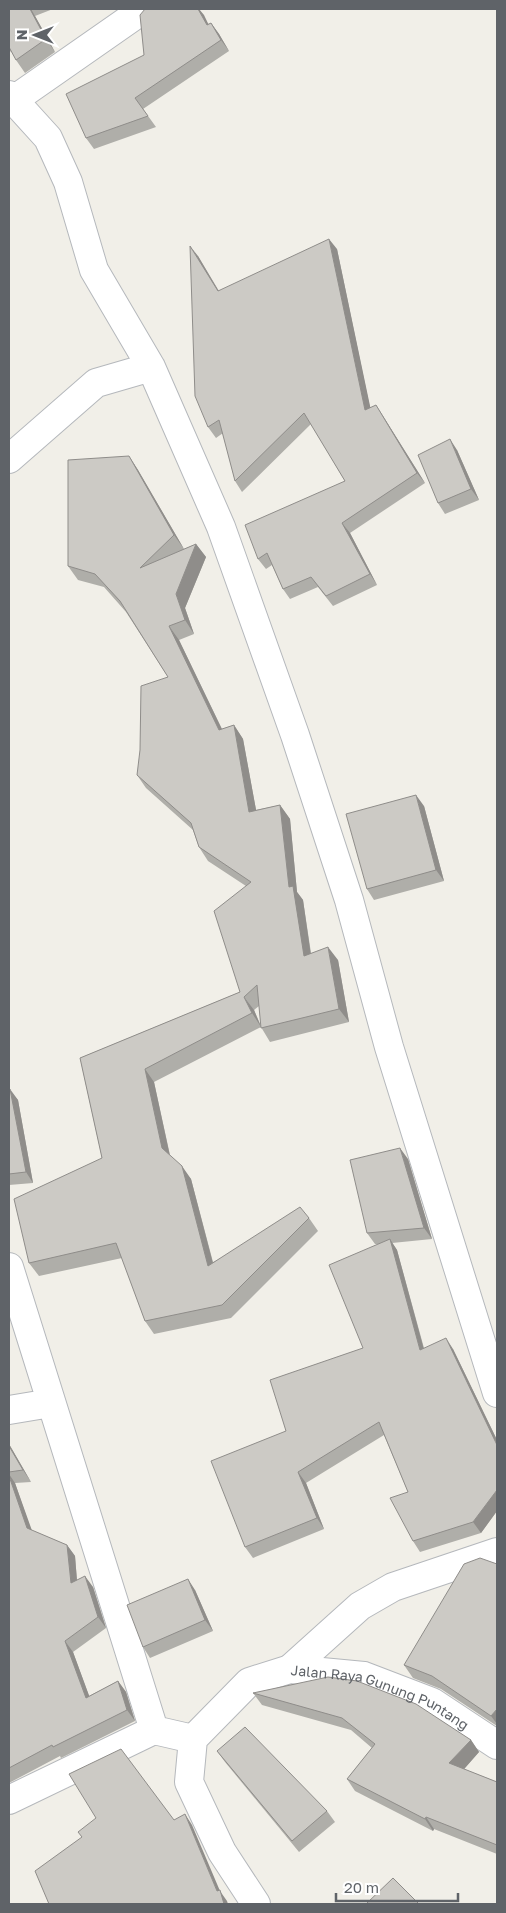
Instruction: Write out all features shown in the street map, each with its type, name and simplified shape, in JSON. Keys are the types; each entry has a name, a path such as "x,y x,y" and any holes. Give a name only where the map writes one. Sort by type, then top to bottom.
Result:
{"street":[{"path":"136,11 12,97 27,117 48,138 68,182 94,270 151,368 221,527 295,735 349,900 389,1047 497,1393"},
{"path":"9,459 96,383 151,368"},
{"path":"9,1267 154,1730"},
{"path":"9,1410 51,1403"},
{"path":"290,1669 360,1606 393,1587 497,1552"},
{"name":"Jalan Raya Gunung Puntang","path":"194,1739 249,1682 290,1669 364,1676 432,1702 497,1745"},
{"path":"9,1800 154,1730 194,1739 189,1782 222,1852 256,1904"}],"building":[{"path":"9,9 30,9 46,39 16,60 9,47"},
{"path":"145,9 198,9 207,25 211,23 221,40 135,98 148,116 86,138 66,94 144,55 140,15"},
{"path":"329,239 365,410 376,405 417,473 342,523 370,574 326,596 311,577 283,589 267,553 258,559 245,525 345,481 304,413 235,481 219,420 208,427 195,396 190,246 218,291"},
{"path":"450,439 471,489 438,503 418,455"},
{"path":"129,456 174,535 140,568 196,544 176,594 185,620 169,626 219,730 234,725 249,812 280,805 289,887 293,886 304,956 328,947 339,1009 261,1028 257,985 244,997 252,1013 145,1069 162,1148 182,1166 208,1266 300,1207 309,1218 222,1305 145,1321 116,1243 29,1263 14,1199 102,1158 80,1058 240,992 214,911 251,882 199,847 191,823 137,775 140,750 141,686 168,677 120,601 95,574 68,566 68,460"},
{"path":"416,795 436,870 367,889 346,814"},
{"path":"9,1090 26,1172 9,1174"},
{"path":"400,1148 424,1228 367,1233 350,1160"},
{"path":"390,1239 420,1350 446,1338 497,1445 497,1490 473,1522 413,1541 390,1498 408,1492 379,1422 298,1472 317,1518 245,1547 211,1461 286,1431 270,1380 363,1348 329,1265"},
{"path":"9,1446 23,1470 9,1472"},
{"path":"9,1476 27,1528 67,1545 71,1583 85,1576 98,1617 65,1641 86,1698 118,1681 127,1710 53,1747 52,1745 9,1768"},
{"path":"480,1558 497,1564 497,1709 491,1716 432,1676 404,1665 464,1564"},
{"path":"188,1579 205,1620 143,1647 127,1605"},
{"path":"328,1677 357,1681 416,1704 471,1740 449,1763 497,1782 497,1845 426,1817 425,1819 347,1779 375,1744 342,1718 253,1693"},
{"path":"245,1727 327,1811 292,1841 217,1751"},
{"path":"121,1749 174,1820 185,1814 217,1891 220,1890 224,1904 49,1904 35,1871 82,1837 78,1832 96,1818 69,1774"},
{"path":"393,1878 419,1904 366,1904"}]}
